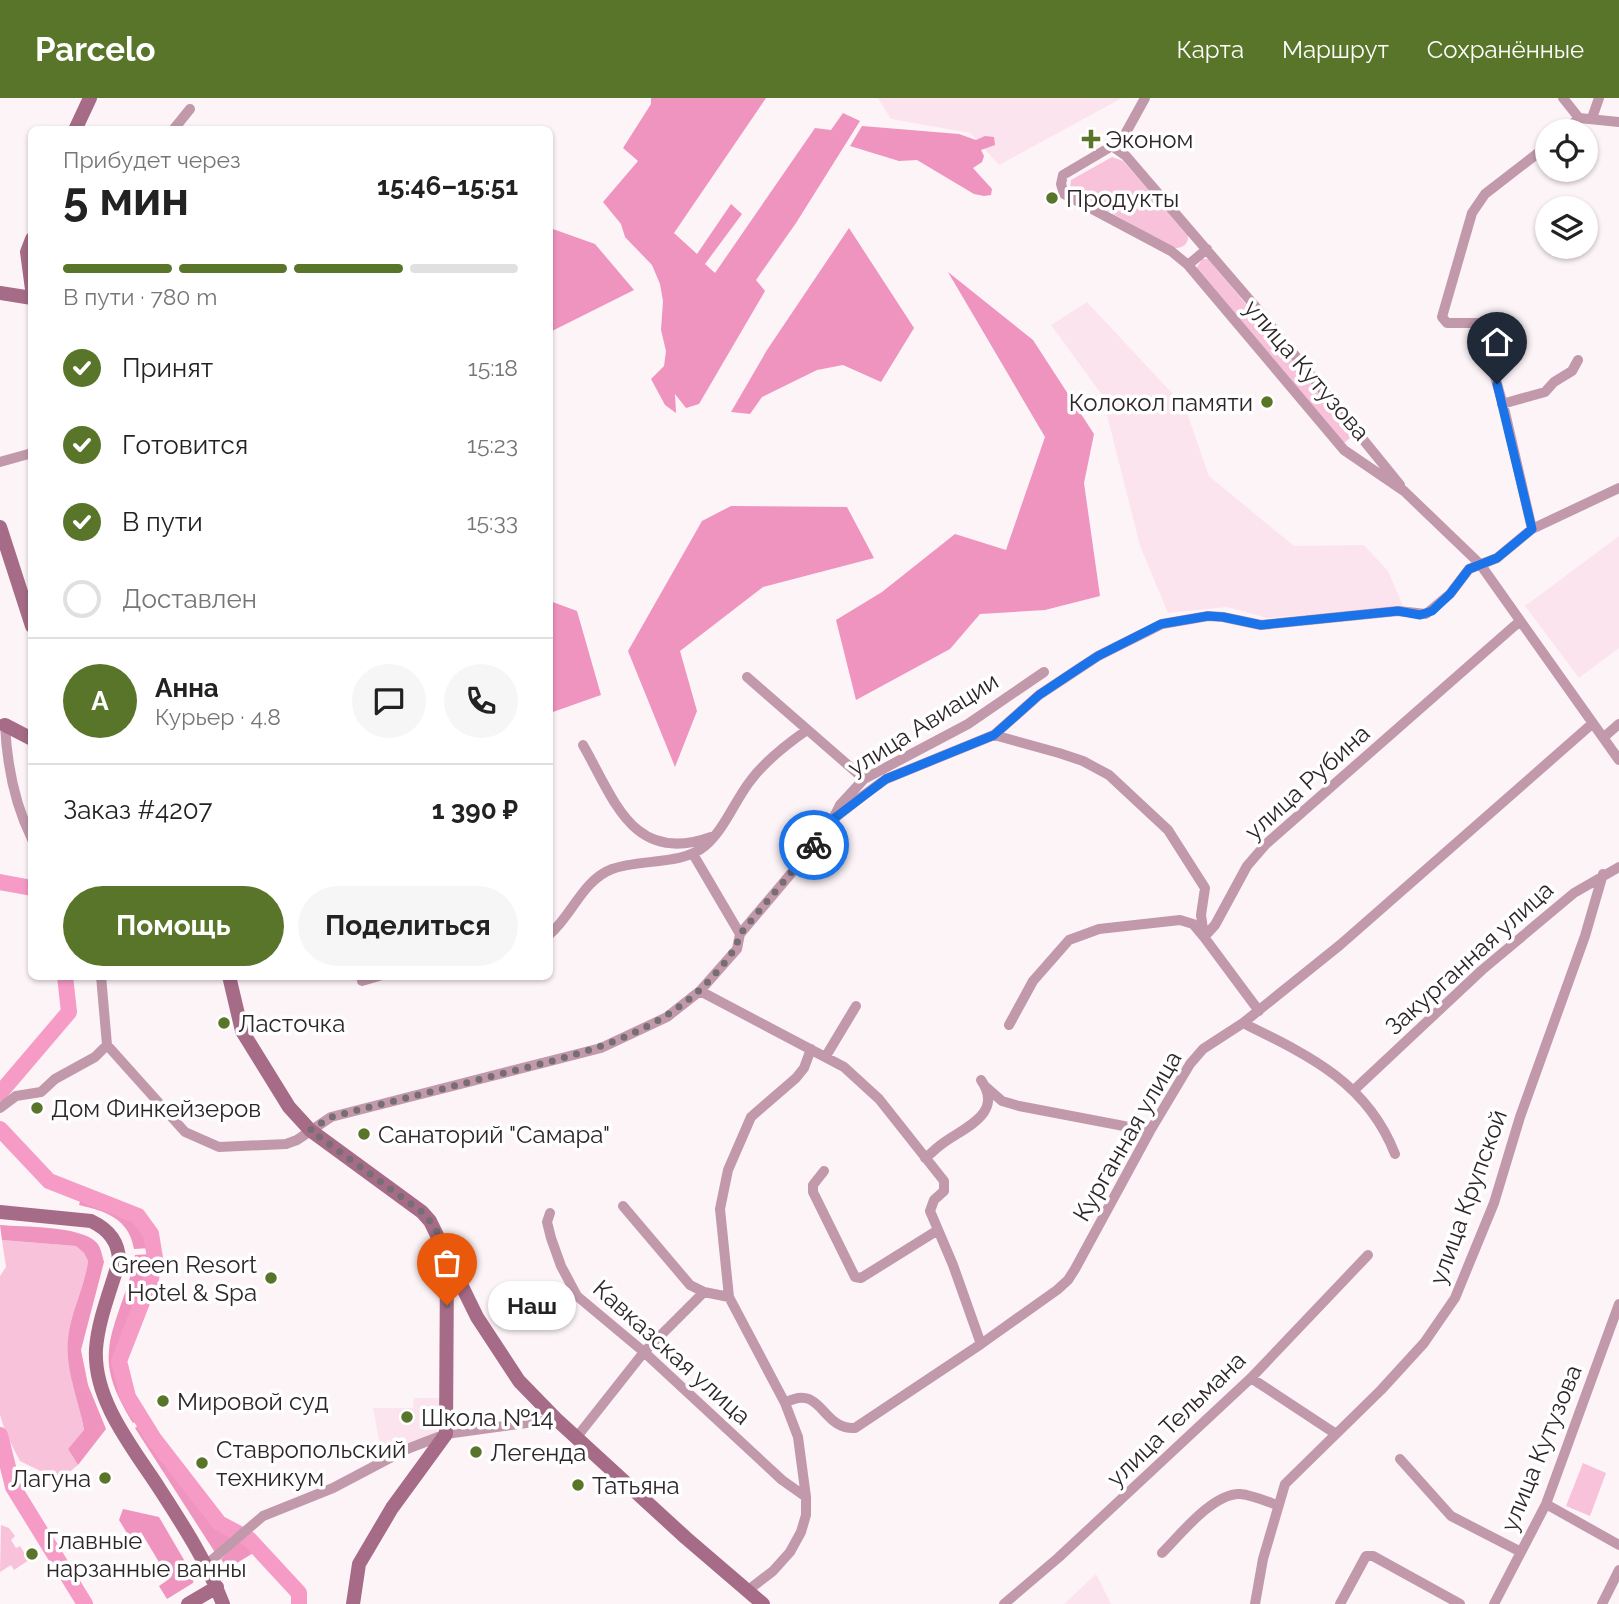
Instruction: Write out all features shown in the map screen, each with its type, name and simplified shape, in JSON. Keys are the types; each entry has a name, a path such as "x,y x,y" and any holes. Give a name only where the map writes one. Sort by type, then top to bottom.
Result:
{"street":[{"path":"77,126 90,98"},
{"name":"улица Кутузова","path":"1145,98 1124,136 1063,175 1061,184 1064,194 1171,251 1188,265 1344,450 1404,491"},
{"path":"1563,98 1579,118 1619,122"},
{"path":"1592,118 1598,98"},
{"path":"176,126 190,108"},
{"name":"улица Кутузова","path":"1112,146 1126,156 1207,249 1404,491 1480,564 1619,760"},
{"path":"1532,529 1480,323 1447,323 1442,317 1472,213 1485,194 1535,155"},
{"path":"1188,265 1207,249"},
{"path":"0,293 28,297"},
{"path":"1502,404 1545,392 1554,382 1572,371 1578,360"},
{"path":"0,462 28,454"},
{"name":"улица Авиации","path":"832,820 886,779 994,735 1039,695 1078,669 1161,624 1208,616 1261,625 1398,611 1426,614 1450,594 1469,569 1497,558 1532,529 1619,488"},
{"path":"0,527 28,613"},
{"name":"улица Рубина","path":"1204,937 1215,925 1247,866 1266,844 1520,621"},
{"name":"улица Авиации","path":"107,1045 186,1132 219,1147 286,1144 331,1117 601,1048 667,1017 700,991 737,949 740,934 799,864 840,805 864,779 968,724 1044,672"},
{"path":"747,677 864,779"},
{"name":"Курганная улица","path":"785,1403 796,1396 805,1396 813,1400 837,1424 855,1428 981,1344 1068,1280 1150,1131 1190,1064 1203,1049 1259,1011 1340,945 1593,723"},
{"path":"1604,737 1619,724"},
{"path":"2,725 28,737"},
{"path":"2,725 16,805 28,830"},
{"path":"553,931 599,876 613,869 692,854 704,846 752,778 781,748 807,730"},
{"path":"994,735 1031,743 1083,761 1110,775 1140,803 1168,830 1205,888 1201,915 1204,937"},
{"path":"583,745 623,816 634,828 664,845 684,845 714,835"},
{"path":"692,854 740,934"},
{"name":"Закурганная улица","path":"1354,1090 1482,970 1574,893 1619,867"},
{"name":"улица Крупской","path":"1255,1604 1263,1559 1285,1484 1424,1343 1455,1298 1494,1203 1520,1117 1585,936 1603,874"},
{"path":"1009,1025 1033,981 1069,940 1099,929 1180,920 1192,924 1204,937 1259,1011"},
{"path":"1,1108 16,1096 41,1092 55,1079 95,1056 107,1045 101,980"},
{"path":"230,980 246,1040 289,1107 310,1130 422,1212 438,1233 477,1317 519,1381 556,1419 686,1538 763,1604"},
{"path":"700,991 844,1067 870,1090 944,1181 944,1191 934,1200 930,1211 953,1265 981,1344"},
{"path":"826,1056 856,1006"},
{"path":"1243,1023 1311,1057 1354,1090 1387,1135 1395,1154"},
{"path":"747,1591 773,1571 790,1552 801,1532 806,1515 806,1497 799,1437 785,1403 729,1297 720,1209 728,1170 751,1117 796,1078 804,1068 811,1049"},
{"path":"925,1158 943,1143 969,1129 980,1118 989,1096 984,1083 1002,1101 1019,1106 1150,1131"},
{"path":"824,1171 813,1185 813,1192 855,1277 861,1278 938,1230"},
{"path":"624,1206 690,1285 704,1292 729,1297"},
{"path":"0,1212 91,1221 113,1239 119,1254 97,1339 100,1380 118,1423 206,1564 223,1604"},
{"name":"Кавказская улица","path":"550,1213 547,1222 551,1238 561,1266 577,1296 644,1352 764,1464 806,1497"},
{"name":"улица Тельмана","path":"1003,1604 1058,1558 1251,1378 1368,1255"},
{"path":"353,1604 359,1564 392,1508 446,1434 447,1256"},
{"path":"576,1437 644,1352 704,1292"},
{"name":"улица Кутузова","path":"1494,1604 1546,1504 1619,1304"},
{"path":"1251,1378 1336,1434"},
{"path":"206,1564 262,1516 333,1488 407,1449 446,1434 556,1419"},
{"path":"1401,1459 1451,1516 1521,1552"},
{"path":"1162,1553 1210,1506 1226,1496 1240,1494 1277,1505"},
{"path":"1546,1504 1619,1545"},
{"path":"1340,1604 1366,1556 1373,1556 1460,1604"},
{"path":"1602,1604 1619,1570"},
{"path":"188,1604 217,1587"}],"shaded area":[{"path":"651,98 766,98 674,233 697,254 731,204 742,214 705,264 715,273 815,128 831,130 843,113 860,121 796,223 756,280 765,291 699,404 686,408 675,394 676,413 665,405 651,379 664,366 666,351 661,330 663,301 660,284 652,265 625,237 621,224 603,202 638,161 623,148 651,104"},
{"path":"878,98 1122,98 999,165 970,133 891,119"},
{"path":"862,126 959,134 976,140 985,136 994,137 995,145 981,150 984,156 982,162 973,168 992,189 991,195 974,194 917,160 899,161 850,146"},
{"path":"1112,157 1123,161 1188,234 1185,245 1173,248 1070,189 1071,180"},
{"path":"849,228 914,328 881,382 843,365 817,370 762,397 750,414 731,412 767,350"},
{"path":"553,229 595,244 634,290 553,330"},
{"path":"1202,259 1208,259 1355,434 1344,443 1196,269"},
{"path":"948,272 1033,340 1094,434 1084,483 1100,596 1045,610 980,614 950,649 856,700 836,620 882,592 955,534 1006,550 1045,437"},
{"path":"1087,302 1185,407 1209,476 1294,546 1364,545 1388,571 1404,608 1267,618 1227,607 1168,613 1140,546 1102,395 1051,325"},
{"path":"731,506 847,507 874,558 763,587 680,651 697,711 675,767 628,651 702,521"},
{"path":"1619,536 1619,648 1579,678 1525,606"},
{"path":"553,602 577,611 601,695 553,712"},
{"path":"81,1198 133,1220 147,1237 150,1248 134,1249 122,1223 98,1210 79,1205"},
{"path":"0,1225 51,1228 78,1233 96,1242 101,1251 104,1262 81,1350 88,1385 106,1429 78,1465 68,1449 84,1430 70,1374 68,1340 88,1261 76,1246 2,1240"},
{"path":"2,1240 76,1246 88,1261 72,1381 84,1431 68,1449 78,1465 59,1480 20,1461 0,1415 0,1276 6,1267"},
{"path":"151,1254 148,1278 116,1361 126,1399 138,1420 133,1423 112,1379 109,1351 113,1328 130,1279 135,1255"},
{"name":"Школа №14","path":"414,1398 439,1398 439,1426 435,1434 381,1451 373,1408 413,1408"},
{"path":"141,1424 217,1525 235,1536 216,1554 135,1428"},
{"path":"1583,1463 1606,1473 1590,1516 1566,1506"},
{"path":"123,1509 159,1517 194,1577 193,1583 167,1599 159,1586 169,1579 141,1532 130,1538 119,1520"},
{"path":"1,1525 9,1528 15,1536 11,1540 16,1548 20,1546 29,1560 14,1570 11,1565 0,1572"},
{"path":"241,1539 255,1552 227,1569 221,1559"},
{"path":"1096,1574 1111,1604 1064,1604"}],"waterway":[{"path":"0,882 28,887"},
{"path":"0,1093 69,1012 65,980"},
{"path":"0,1129 49,1181 138,1216 151,1234 155,1258 151,1279 119,1361 128,1397 154,1439 219,1523 249,1539 299,1593 299,1604"},
{"path":"0,1435 13,1487 85,1604"}],"way so far":[{"path":"447,1305 447,1256 430,1220 310,1130 331,1117 601,1048 667,1017 700,991 737,949 740,934 814,845"}],"place":[{"name":"Эконом","path":"1091,139"},
{"name":"Продукты","path":"1052,198"},
{"name":"Колокол памяти","path":"1267,402"},
{"name":"Ласточка","path":"224,1023"},
{"name":"Дом Финкейзеров","path":"37,1108"},
{"name":"Санаторий \"Самара\"","path":"364,1134"},
{"name":"Green Resort Hotel & Spa","path":"271,1278"},
{"name":"Наш","path":"447,1305"},
{"name":"Мировой суд","path":"163,1401"},
{"name":"Школа №14","path":"407,1417"},
{"name":"Легенда","path":"476,1452"},
{"name":"Ставропольский техникум","path":"202,1463"},
{"name":"Лагуна","path":"105,1478"},
{"name":"Татьяна","path":"578,1485"},
{"name":"Главные нарзанные ванны","path":"32,1554"}],"route":[{"path":"814,845 832,820 886,779 994,735 1039,695 1078,669 1161,624 1208,616 1261,625 1398,611 1420,615 1432,611 1450,594 1469,569 1497,558 1532,529 1497,384"}]}
